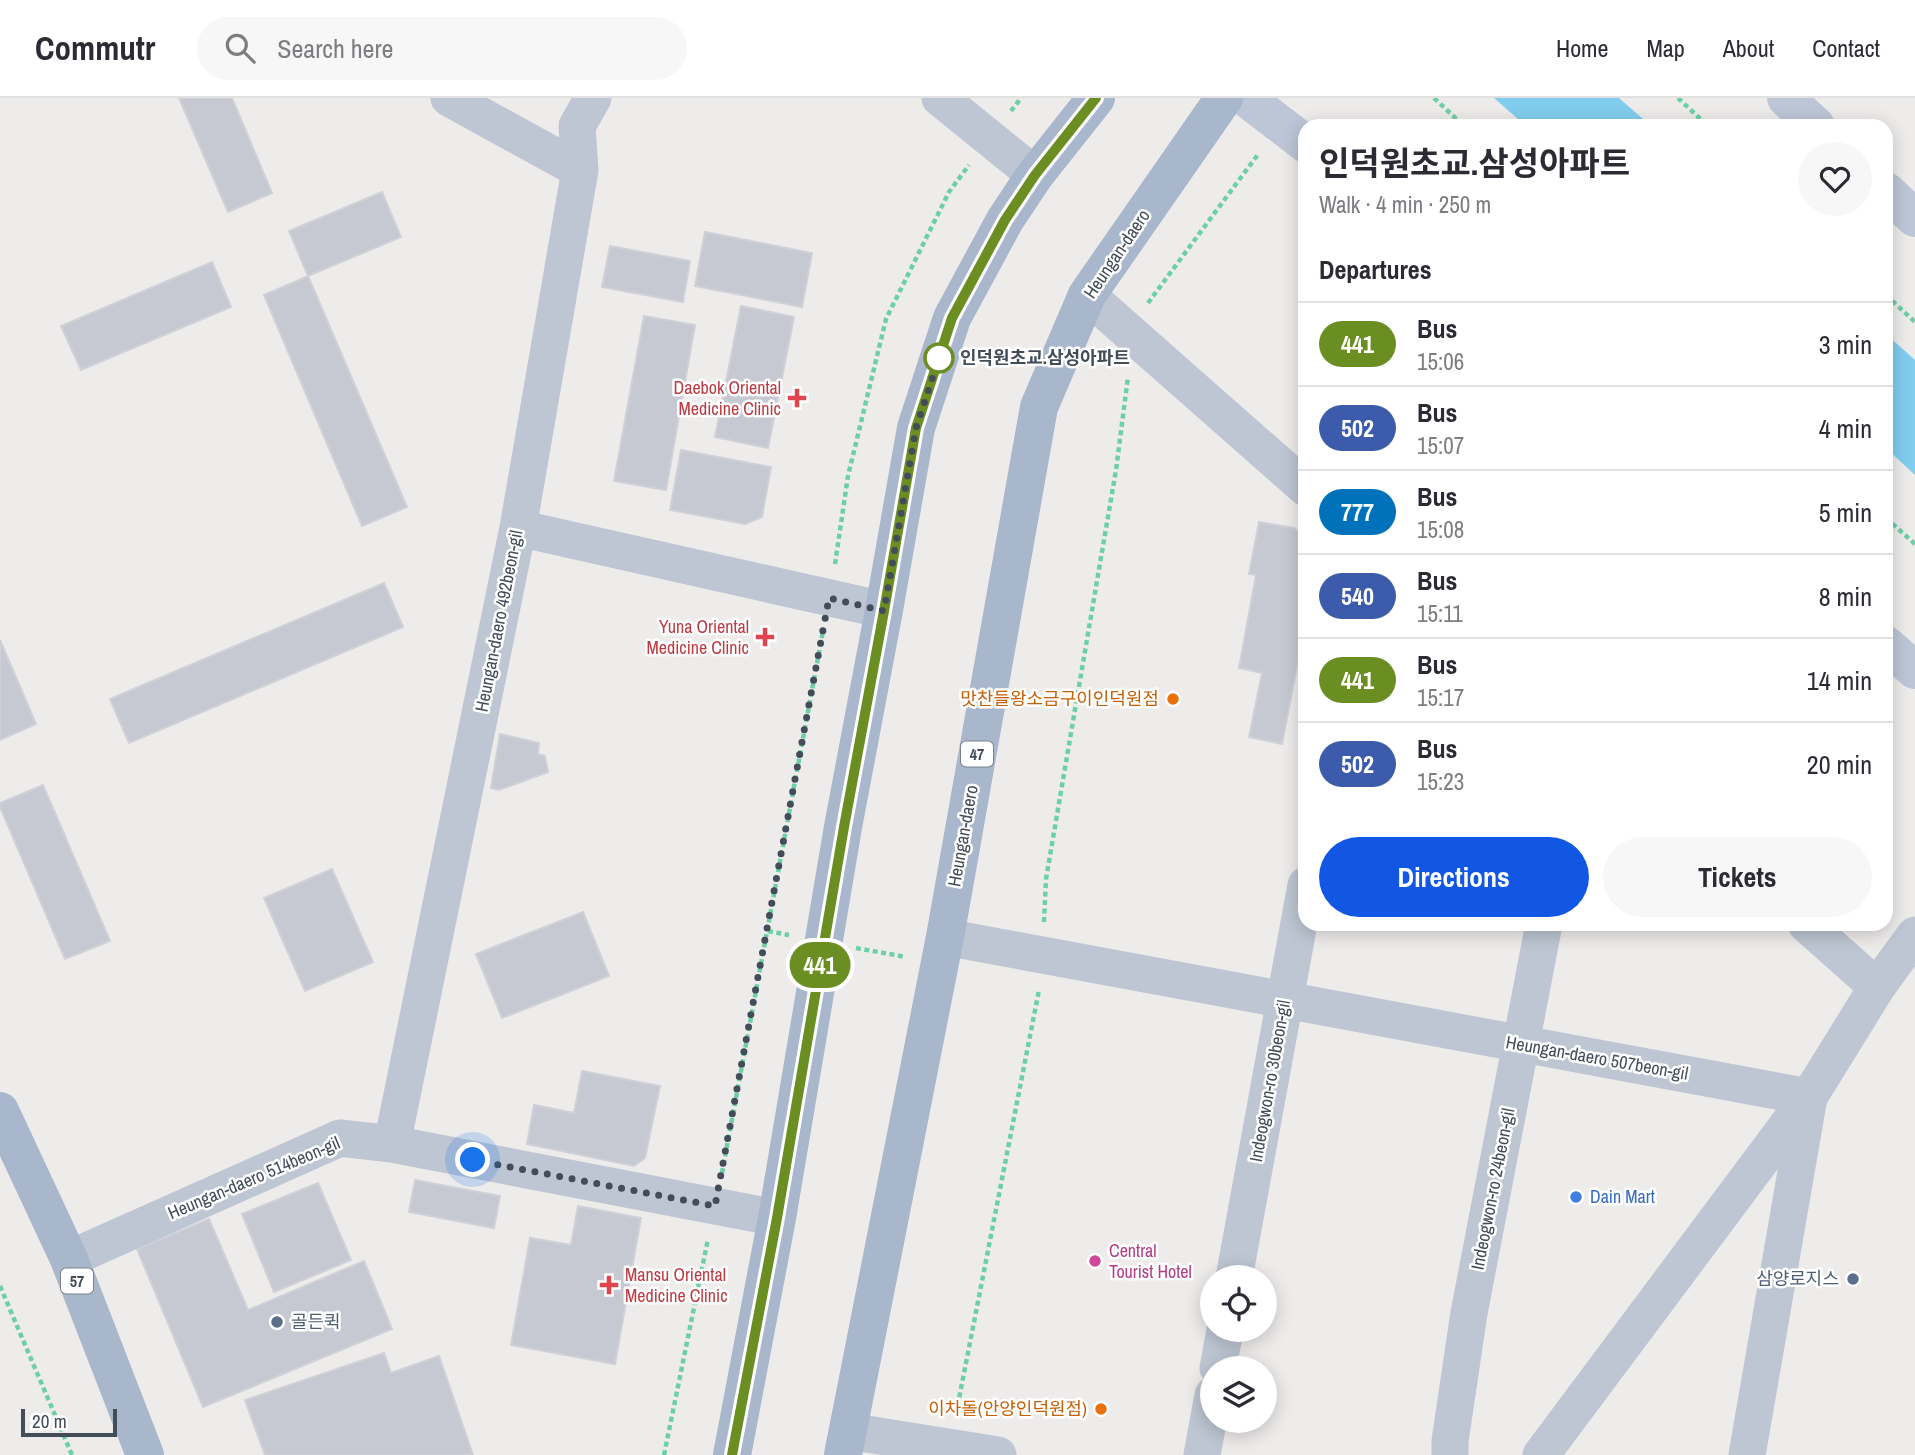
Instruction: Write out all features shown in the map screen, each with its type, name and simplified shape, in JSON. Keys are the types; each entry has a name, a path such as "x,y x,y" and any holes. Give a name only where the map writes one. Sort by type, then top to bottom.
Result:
{"main road":[{"path":"732,1455 777,1218 916,428 952,318 1005,220 1035,175 1096,98"},
{"name":"Heungan-daero","path":"845,1443 945,937 1039,407 1087,295 1224,98"},
{"name":"57","path":"0,1111 69,1259 145,1455"}],"street":[{"path":"449,98 580,170"},
{"name":"Heungan-daero 492beon-gil","path":"392,1144 518,528 580,170 577,126 593,98"},
{"path":"940,98 1035,175"},
{"path":"1246,98 1293,134"},
{"path":"1786,98 1808,119"},
{"path":"1893,198 1915,218"},
{"path":"1087,295 1298,481"},
{"path":"518,528 884,611"},
{"path":"1893,651 1915,670"},
{"name":"Indeogwon-ro 30beon-gil","path":"1236,1265 1298,928"},
{"name":"Indeogwon-ro 24beon-gil","path":"1450,1455 1469,1313 1543,931"},
{"path":"1814,931 1877,986"},
{"path":"1541,1455 1809,1097 1877,986 1915,935"},
{"name":"Heungan-daero 507beon-gil","path":"945,937 1809,1097"},
{"path":"1747,1455 1809,1097"},
{"name":"Heungan-daero 514beon-gil","path":"69,1259 340,1138 392,1144 777,1218"},
{"path":"1202,1455 1206,1433"},
{"path":"845,1443 950,1447 998,1455"}],"path":[{"path":"664,1455 715,1206 829,598 848,476 886,319 949,192 1021,98"},
{"path":"1434,98 1456,119"},
{"path":"1678,98 1700,119"},
{"path":"950,1447 1041,983 1046,879 1116,470 1136,319 1293,134"},
{"path":"1893,302 1915,322"},
{"path":"1893,524 1915,544"},
{"path":"0,1286 72,1455"}],"water":[{"path":"1494,98 1619,98 1643,119 1518,119"},
{"path":"1893,340 1915,360 1915,475 1893,455"}],"building":[{"path":"179,98 232,98 272,193 228,212"},
{"path":"382,192 401,237 308,276 289,231"},
{"path":"705,232 812,253 802,307 695,286"},
{"path":"610,246 690,261 683,302 602,287"},
{"path":"212,262 231,307 81,370 61,326"},
{"path":"308,276 407,507 362,526 264,295"},
{"path":"741,306 794,317 768,448 715,437"},
{"path":"644,316 695,325 666,490 614,481"},
{"path":"681,450 771,467 762,517 745,524 670,510"},
{"path":"1259,522 1294,528 1298,531 1298,661 1282,744 1249,737 1262,673 1239,668 1256,575 1249,574"},
{"path":"384,583 403,627 129,743 110,699"},
{"path":"0,640 36,724 0,740"},
{"path":"500,734 539,743 538,754 545,756 548,772 499,790 491,788"},
{"path":"43,785 110,941 65,959 0,807 0,803"},
{"path":"332,869 373,962 305,991 264,898"},
{"path":"583,912 609,976 502,1018 476,954"},
{"path":"582,1071 660,1086 645,1158 634,1166 527,1144 534,1105 574,1113"},
{"path":"415,1180 500,1196 494,1228 409,1212"},
{"path":"318,1183 351,1260 274,1292 242,1214"},
{"path":"578,1206 641,1218 615,1364 511,1345 530,1238 571,1245"},
{"path":"209,1219 248,1310 364,1261 392,1329 203,1407 137,1249"},
{"path":"384,1353 391,1373 439,1356 473,1455 265,1455 245,1400"}],"bus line":[{"name":"441","path":"732,1455 777,1218 916,428 952,318 1005,220 1035,175 1096,98"}],"place":[{"name":"인덕원초교.삼성아파트","path":"939,358"},
{"name":"Daebok Oriental Medicine Clinic","path":"797,398"},
{"name":"Yuna Oriental Medicine Clinic","path":"765,637"},
{"name":"맛찬들왕소금구이인덕원점","path":"1173,699"},
{"name":"Dain Mart","path":"1576,1197"},
{"name":"Central Tourist Hotel","path":"1095,1261"},
{"name":"삼양로지스","path":"1853,1279"},
{"name":"Mansu Oriental Medicine Clinic","path":"609,1285"},
{"name":"골든퀵","path":"277,1322"},
{"name":"이차돌(안양인덕원점)","path":"1101,1409"}],"route":[{"path":"473,1160 715,1206 829,598 884,611 916,428 939,358"}]}
